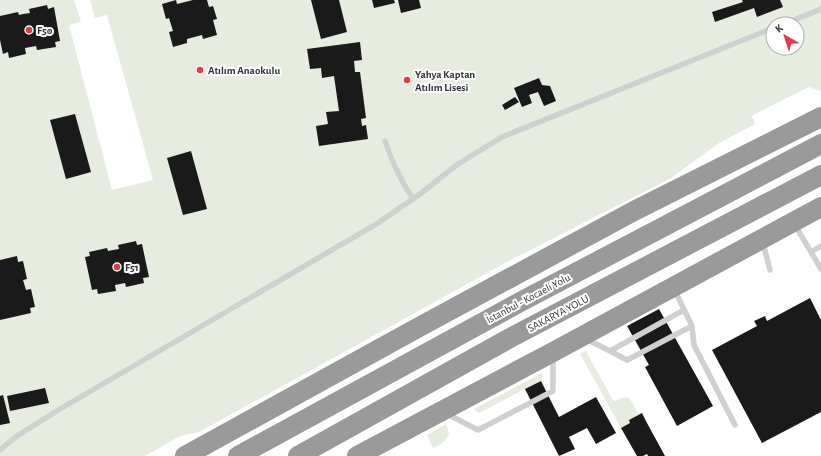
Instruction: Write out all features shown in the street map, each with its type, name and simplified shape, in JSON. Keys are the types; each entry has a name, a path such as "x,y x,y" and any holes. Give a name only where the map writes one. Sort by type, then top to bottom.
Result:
{"highway":[{"path":"185,456 634,211 821,117"},
{"name":"İstanbul - Kocaeli Yolu","path":"238,456 522,301 821,144"},
{"name":"SAKARYA YOLU","path":"298,456 510,338 821,176"},
{"path":"478,295 754,179"},
{"path":"358,456 821,208"},
{"path":"318,456 394,402"}],"lane":[{"path":"804,16 821,9"},
{"path":"0,450 23,432 372,227 413,199 458,164 502,138 765,31"},
{"path":"385,141 390,158 413,199"},
{"path":"794,223 821,269"},
{"path":"763,240 764,251 770,270"},
{"path":"811,252 821,246"},
{"path":"673,287 692,326 694,345 735,425"},
{"path":"610,351 684,310"},
{"path":"581,337 627,360 692,326"},
{"path":"441,411 478,430 506,416 553,391 553,352"}],"shaded area":[{"path":"0,0 74,0 81,22 69,25 112,190 153,180 107,15 95,18 90,0 821,0 821,91 809,87 759,112 752,116 755,124 719,143 671,178 507,262 199,432 180,436 145,456 0,456"},
{"path":"586,351 612,399 615,401 625,397 629,398 639,414 629,420 630,423 621,428 580,354"},
{"path":"542,373 542,380 479,413 474,409"},
{"path":"446,424 449,433 447,438 438,446 433,448 427,435"}],"building":[{"path":"176,0 177,4 193,0 207,0 209,7 213,6 217,19 213,20 217,35 203,39 202,35 187,39 187,43 173,47 169,32 173,31 169,18 166,19 162,4"},
{"path":"311,0 339,0 347,32 321,39"},
{"path":"372,0 394,0 395,3 374,8"},
{"path":"398,0 419,0 421,8 401,13"},
{"path":"742,0 780,0 783,7 757,17 754,8 715,22 712,12 743,2"},
{"name":"F50","path":"47,5 48,9 54,7 60,41 55,42 56,47 37,50 36,46 25,48 26,54 9,58 8,52 3,54 0,40 0,16 18,12 19,15 30,13 29,9"},
{"path":"360,42 362,60 354,61 355,72 360,72 366,118 361,119 362,126 366,125 368,139 319,146 316,126 328,124 326,112 339,111 334,76 322,78 321,68 310,69 307,49"},
{"path":"539,78 542,85 550,86 556,101 544,106 538,92 529,95 532,103 522,107 514,88"},
{"path":"515,97 519,102 505,110 502,105"},
{"path":"75,114 91,172 66,179 50,120"},
{"path":"191,151 207,209 183,215 167,158"},
{"name":"F51","path":"136,241 137,245 142,244 149,277 143,278 144,283 126,287 125,283 115,285 116,291 98,294 97,289 92,290 85,257 90,256 89,252 107,248 108,251 119,249 118,245"},
{"path":"17,256 18,262 23,261 27,279 23,280 26,290 31,289 35,307 30,308 31,313 0,320 0,260"},
{"path":"810,298 821,320 821,412 762,443 712,350 757,326 754,321 765,316 767,321"},
{"path":"659,309 713,406 677,426 645,367 649,365 627,326"},
{"path":"541,381 559,417 596,397 616,433 596,444 587,428 569,437 575,449 559,456 525,389"},
{"path":"45,388 49,403 10,411 7,396"},
{"path":"3,395 10,423 0,425 0,396"},
{"path":"642,413 665,456 648,456 647,454 637,456 621,428 630,423 629,420"}],"place":[{"name":"F50","path":"29,30"},
{"name":"Atılım Anaokulu","path":"200,70"},
{"name":"Yahya Kaptan Atılım Lisesi","path":"407,80"},
{"name":"F51","path":"117,267"}]}
